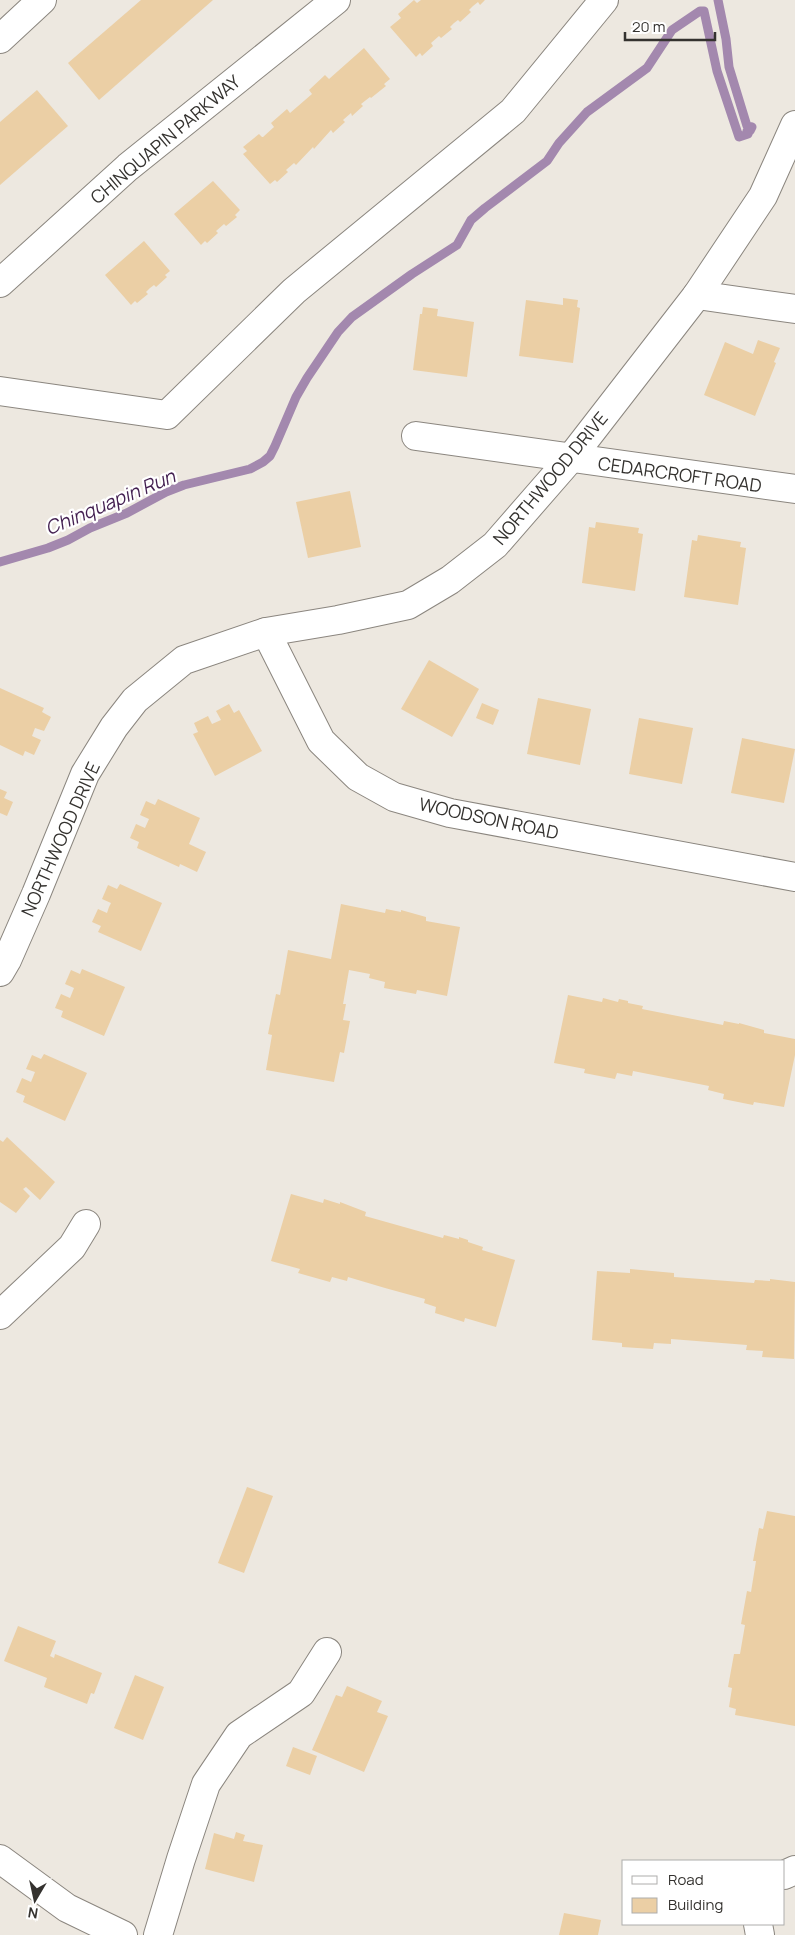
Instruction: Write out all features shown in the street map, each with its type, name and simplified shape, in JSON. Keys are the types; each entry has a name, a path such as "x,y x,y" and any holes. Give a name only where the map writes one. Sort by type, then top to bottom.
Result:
{"street":[{"path":"2,32 42,0"},
{"name":"CHINQUAPIN PARKWAY","path":"0,283 128,167 336,0"},
{"path":"0,392 167,414 294,291 513,111 604,0"},
{"name":"NORTHWOOD DRIVE","path":"0,972 32,902 85,774 114,727 135,700 184,660 266,632 338,620 408,605 450,580 495,545 570,459 697,294 762,196 795,125"},
{"path":"697,294 795,309"},
{"name":"CEDARCROFT ROAD","path":"416,436 795,489"},
{"name":"WOODSON ROAD","path":"266,632 321,741 358,777 394,797 450,813 795,877"},
{"path":"0,1315 72,1248 86,1224"},
{"path":"158,1935 180,1859 206,1784 239,1735 301,1693 327,1652"},
{"path":"0,1859 67,1908 123,1935"}],"building":[{"path":"141,0 213,0 99,100 68,63"},
{"path":"414,0 417,3 421,0 485,0 480,5 478,2 460,22 458,20 450,27 452,29 431,43 433,46 422,56 420,53 416,57 390,27 401,18 398,14"},
{"path":"364,48 390,79 384,84 386,86 361,104 363,106 352,116 351,113 343,120 345,122 333,133 331,130 296,165 294,163 286,170 288,172 277,182 275,180 270,184 243,154 247,151 243,147 259,134 263,137 274,127 271,123 287,109 290,113 312,94 309,90 325,75 329,79"},
{"path":"37,90 68,126 0,185 0,122"},
{"path":"213,181 240,210 235,215 237,217 226,226 224,224 216,231 218,233 207,243 205,241 201,245 174,214"},
{"path":"144,241 170,271 165,275 167,277 156,287 154,285 146,292 148,294 137,303 135,301 131,305 105,275"},
{"path":"563,298 578,300 577,307 580,308 573,363 519,356 526,300 563,305"},
{"path":"423,307 438,309 437,316 474,322 467,377 413,370 420,314 422,314"},
{"path":"758,340 780,348 755,416 704,395 725,342 753,354"},
{"path":"350,491 361,547 308,558 296,502"},
{"path":"596,522 639,528 638,533 643,534 635,591 582,583 589,527 595,528"},
{"path":"698,535 741,542 740,547 746,548 738,605 684,597 692,540 697,541"},
{"path":"429,660 479,689 452,737 401,709"},
{"path":"0,688 44,708 42,712 51,717 44,731 35,728 32,736 41,740 34,755 25,751 23,756 0,745"},
{"path":"538,698 591,709 580,765 527,754"},
{"path":"482,703 499,710 493,725 476,718"},
{"path":"229,704 234,713 239,710 262,751 215,776 193,734 198,732 194,723 208,716 212,724 221,720 216,711"},
{"path":"639,718 693,728 682,784 629,774"},
{"path":"742,738 795,749 784,803 731,793"},
{"path":"0,789 7,792 4,798 13,802 7,816 0,813"},
{"path":"158,799 200,818 189,844 206,852 197,872 180,864 179,867 137,848 139,842 130,838 136,824 145,828 149,819 140,815 146,801 155,805"},
{"path":"120,884 162,903 141,951 98,932 101,926 92,922 98,909 107,913 111,903 102,899 108,885 117,889"},
{"path":"341,904 385,913 386,909 401,912 401,910 426,917 426,921 460,927 447,996 417,990 416,994 384,988 385,982 369,978 370,974 349,970 343,1004 346,1004 343,1020 350,1021 344,1053 340,1052 334,1082 266,1070 272,1035 268,1034 276,994 280,995 288,950 331,959"},
{"path":"82,969 125,987 104,1036 61,1017 63,1011 55,1008 61,994 70,998 74,988 65,984 71,970 80,974"},
{"path":"568,995 602,1002 603,998 618,1002 619,999 643,1006 642,1009 723,1025 724,1021 739,1023 764,1030 764,1033 795,1039 795,1055 784,1107 754,1102 753,1105 723,1099 724,1094 708,1090 709,1086 633,1071 632,1076 617,1073 615,1079 584,1073 585,1069 554,1063"},
{"path":"44,1054 87,1073 65,1121 23,1102 25,1096 16,1092 22,1078 31,1082 35,1072 26,1069 32,1055 41,1059"},
{"path":"7,1137 55,1182 40,1200 26,1187 23,1189 30,1196 16,1213 0,1202 0,1140 3,1142"},
{"path":"291,1194 323,1203 324,1199 340,1204 340,1202 366,1212 365,1216 443,1238 444,1235 459,1239 459,1237 483,1247 482,1250 515,1260 496,1327 465,1318 464,1322 435,1313 436,1307 424,1303 425,1299 348,1277 347,1281 332,1277 330,1282 298,1273 300,1269 271,1261"},
{"path":"630,1269 674,1273 674,1277 754,1283 755,1280 770,1281 770,1279 795,1282 794,1359 762,1357 763,1351 746,1350 747,1345 671,1339 671,1344 654,1343 653,1349 622,1347 622,1343 592,1340 597,1271 630,1273"},
{"path":"247,1487 273,1496 244,1573 218,1563"},
{"path":"767,1511 795,1516 795,1726 735,1715 736,1709 729,1707 732,1688 728,1687 734,1654 740,1654 745,1625 741,1624 747,1591 751,1592 756,1561 753,1561 759,1528 763,1529"},
{"path":"18,1626 56,1641 50,1656 54,1658 55,1654 102,1673 94,1694 91,1693 87,1704 44,1687 47,1678 4,1661"},
{"path":"135,1675 164,1687 143,1740 114,1728"},
{"path":"347,1686 382,1701 377,1712 388,1716 364,1772 312,1750 336,1695 342,1697"},
{"path":"293,1747 317,1756 310,1775 286,1766"},
{"path":"236,1832 245,1835 243,1841 263,1845 254,1882 205,1869 214,1833 234,1839"},
{"path":"564,1913 601,1920 598,1935 559,1935"}],"waterway":[{"name":"Chinquapin Run","path":"0,562 68,540 184,485 250,469 263,462 270,456 296,397 307,378 338,332 352,317 412,274 457,245 471,220 547,161 559,143 587,112 647,68 672,30 700,11 704,11 717,71 739,137 748,134 747,131 750,131 752,127 747,126 729,67 726,39 718,0"}]}
